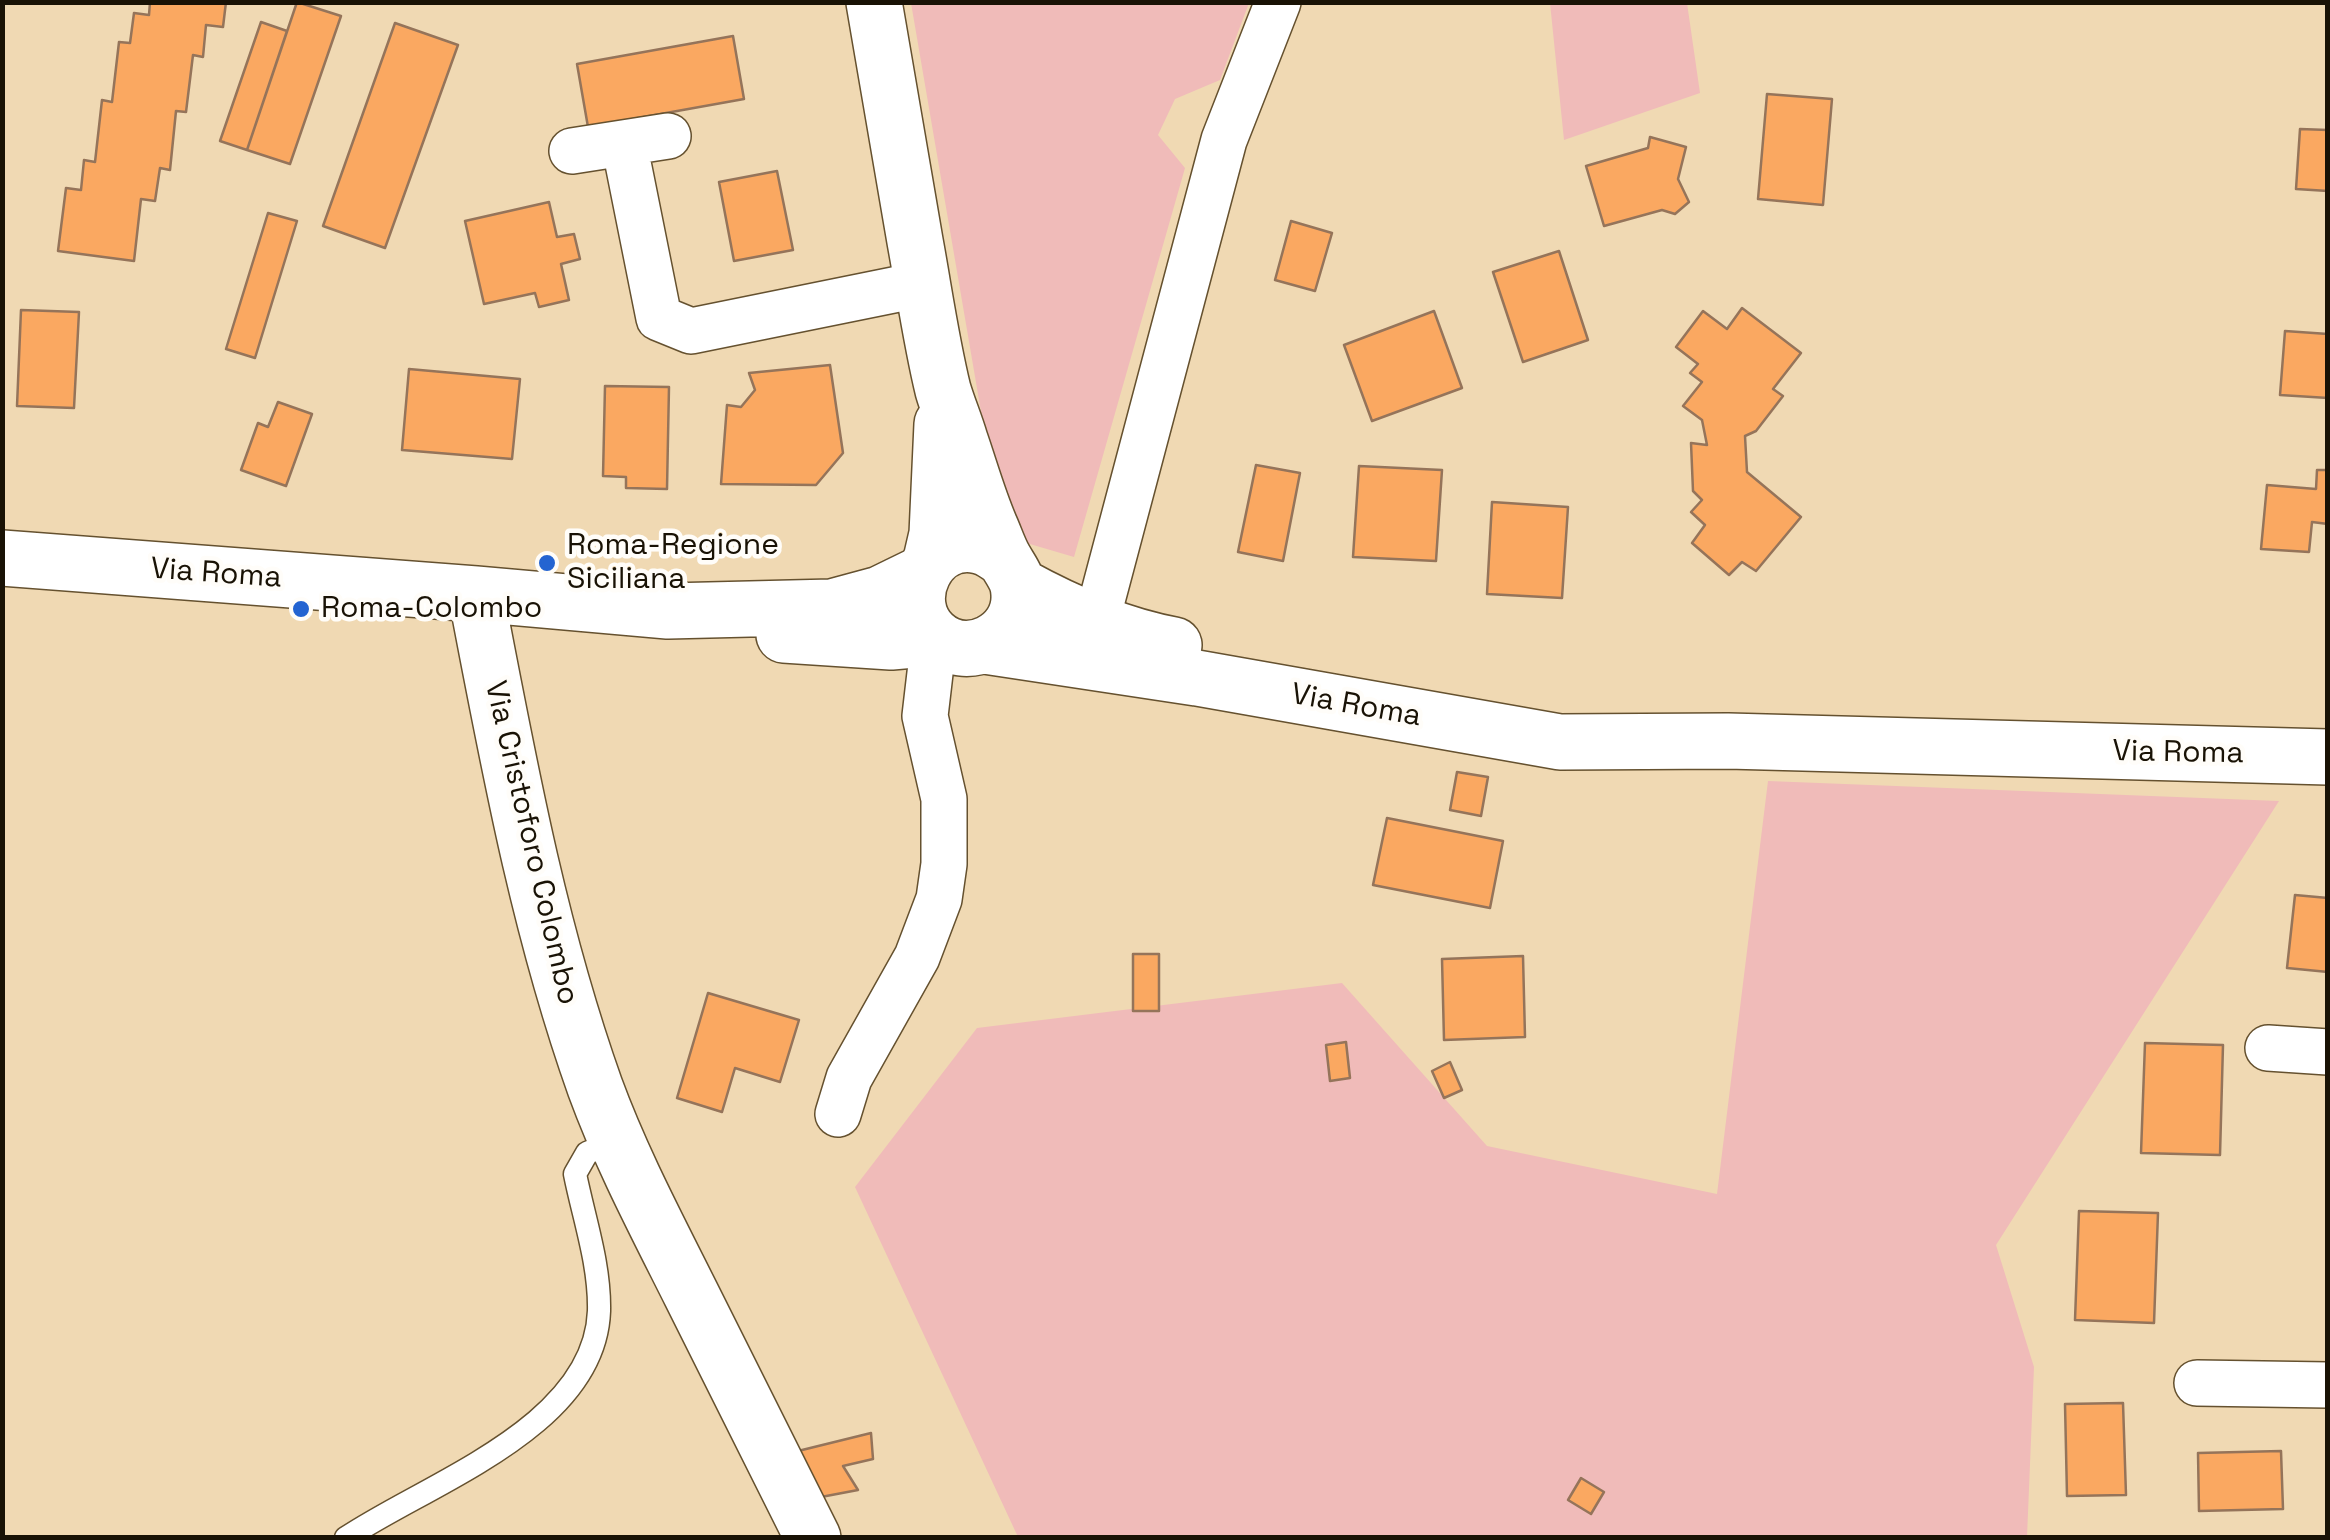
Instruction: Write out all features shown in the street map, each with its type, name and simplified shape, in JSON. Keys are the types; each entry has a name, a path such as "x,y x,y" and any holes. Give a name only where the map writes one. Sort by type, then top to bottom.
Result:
{"street":[{"path":"838,1114 848,1078 918,958 939,900 944,864 944,799 925,716 932,656 955,642 996,640 1013,622 1018,610 1012,573 988,520 944,391 874,2"},
{"path":"1096,623 1224,140 1278,2"},
{"path":"572,151 646,140 659,318 691,332 923,284"},
{"path":"944,391 937,534 916,591 924,625 955,642"},
{"path":"668,611 832,607 880,594 926,567 944,550 960,545 977,545 992,551 1012,573"},
{"name":"Via Roma","path":"2,558 668,611 772,634 955,642 1197,678 1560,742 1728,741 2328,757"},
{"name":"Via Roma","path":"1012,573 1096,623 1149,641 1728,741"},
{"name":"Via Cristoforo Colombo","path":"476,594 534,882 596,1091 638,1190 814,1538"},
{"path":"2268,1048 2328,1052"},
{"path":"2197,1383 2328,1385"}],"lane":[{"path":"346,1538 503,1447 541,1420 574,1382 592,1350 599,1315 598,1275 575,1174 586,1153 618,1140"}],"shaded area":[{"path":"911,3 1249,3 1220,80 1175,99 1158,135 1185,168 1074,557 1023,542 991,470"},
{"path":"1550,3 1687,3 1700,93 1564,140"},
{"path":"1768,781 2279,801 1996,1245 2034,1367 2027,1537 1018,1537 855,1187 977,1028 1342,983 1487,1146 1717,1194"}],"building":[{"path":"150,2 226,2 223,27 206,25 203,57 193,55 186,112 176,111 170,170 160,168 155,201 141,199 134,261 58,251 66,188 81,190 84,160 95,162 102,100 112,102 119,42 130,43 134,13 149,15"},
{"path":"297,2 341,16 290,164 247,150"},
{"path":"261,22 287,31 247,150 220,141"},
{"path":"395,23 458,45 385,248 323,226"},
{"path":"733,36 744,99 588,127 577,64"},
{"path":"1767,94 1832,99 1823,205 1758,199"},
{"path":"2300,129 2328,130 2328,191 2296,189"},
{"path":"1650,137 1686,147 1678,179 1689,202 1675,214 1662,210 1604,226 1586,166 1648,148"},
{"path":"777,171 793,250 734,261 719,182"},
{"path":"549,202 557,237 574,234 580,259 561,264 569,300 539,307 535,293 484,304 465,221"},
{"path":"268,213 297,221 255,358 226,349"},
{"path":"1291,221 1332,233 1315,291 1275,280"},
{"path":"1559,251 1588,340 1523,362 1493,272"},
{"path":"1742,308 1801,353 1773,389 1783,396 1756,431 1745,436 1747,472 1801,517 1756,571 1742,562 1729,575 1692,543 1705,525 1691,512 1702,500 1693,491 1691,443 1707,445 1702,420 1683,406 1702,382 1690,373 1698,364 1676,347 1703,311 1727,329"},
{"path":"21,310 79,312 74,408 17,406"},
{"path":"1434,311 1462,388 1372,421 1344,345"},
{"path":"2285,331 2328,334 2328,398 2280,395"},
{"path":"830,365 843,453 816,485 721,484 727,405 741,407 755,390 749,373"},
{"path":"409,369 520,379 512,459 402,450"},
{"path":"605,386 669,387 667,489 626,488 626,477 603,476"},
{"path":"278,402 312,414 286,486 241,470 258,423 268,427"},
{"path":"1256,465 1300,473 1283,561 1238,552"},
{"path":"1359,466 1442,470 1436,561 1353,557"},
{"path":"2317,470 2328,470 2328,524 2312,522 2309,552 2261,549 2267,485 2316,489"},
{"path":"1492,502 1568,507 1562,598 1487,594"},
{"path":"1457,772 1488,777 1481,816 1450,810"},
{"path":"1387,818 1503,841 1490,908 1373,885"},
{"path":"2295,895 2328,898 2328,972 2287,968"},
{"path":"1133,954 1159,954 1159,1011 1133,1011"},
{"path":"1523,956 1525,1037 1444,1040 1442,959"},
{"path":"708,993 799,1020 780,1082 735,1068 722,1112 677,1098"},
{"path":"1346,1042 1350,1078 1330,1081 1326,1045"},
{"path":"2145,1043 2223,1045 2220,1155 2141,1153"},
{"path":"1450,1062 1462,1090 1444,1098 1432,1071"},
{"path":"2079,1211 2158,1213 2154,1323 2075,1320"},
{"path":"2123,1403 2126,1495 2067,1496 2065,1404"},
{"path":"871,1433 873,1459 843,1466 858,1490 821,1497 798,1451"},
{"path":"2281,1451 2283,1509 2199,1511 2198,1453"},
{"path":"1581,1478 1604,1492 1591,1514 1568,1500"}],"place":[{"name":"Roma-Regione Siciliana","path":"547,563"},
{"name":"Roma-Colombo","path":"301,609"}]}
